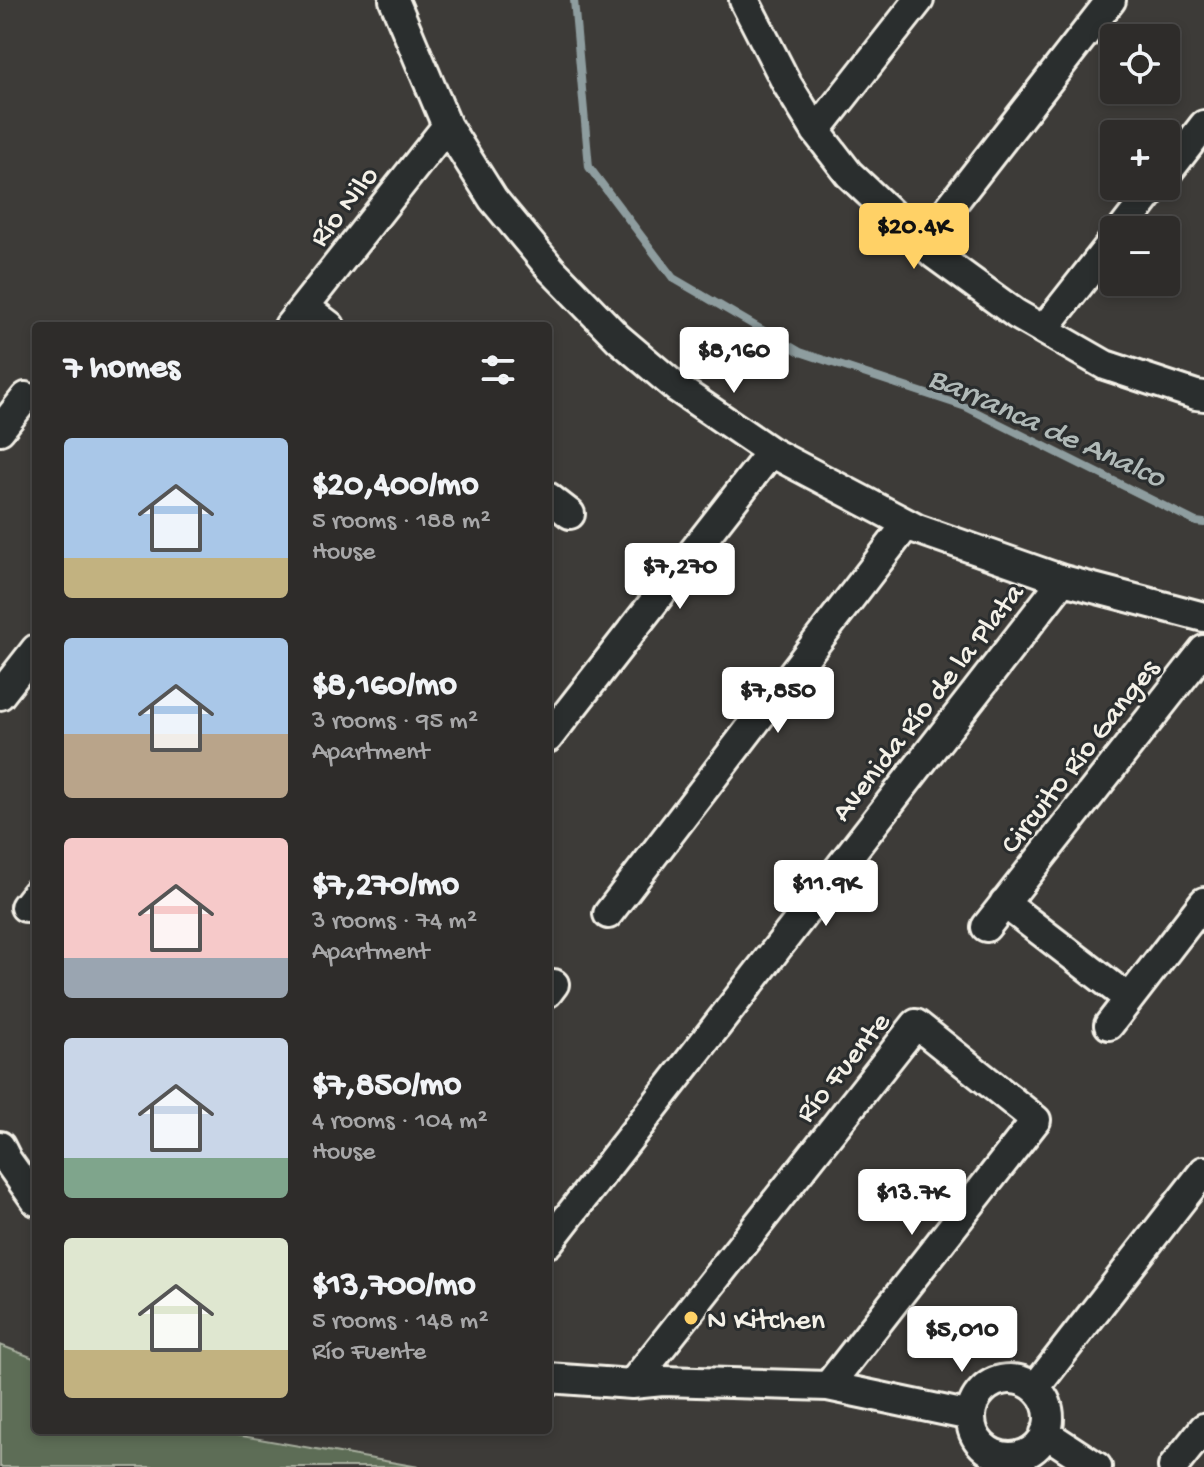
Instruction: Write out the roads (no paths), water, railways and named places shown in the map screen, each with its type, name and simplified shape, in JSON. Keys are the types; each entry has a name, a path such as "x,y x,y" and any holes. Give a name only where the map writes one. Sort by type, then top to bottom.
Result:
{"street":[{"path":"394,0 447,126 493,199 551,269 618,338 677,388 771,452 907,524 1063,580 1204,617"},
{"path":"744,0 787,84 816,131 849,174 935,255 1016,314 1105,365 1201,392"},
{"path":"816,131 919,0"},
{"path":"922,243 1111,0"},
{"path":"1180,156 1204,125"},
{"name":"Río Nilo","path":"297,316 447,126"},
{"path":"1133,216 1145,200"},
{"path":"1044,329 1100,258"},
{"path":"297,316 317,322"},
{"path":"0,430 21,398"},
{"path":"552,733 771,452"},
{"path":"608,914 907,524"},
{"name":"Avenida Río de la Plata","path":"552,1238 1063,580"},
{"name":"Circuito Río Ganges","path":"986,927 1204,650"},
{"path":"0,695 32,654"},
{"path":"1109,1025 1204,902"},
{"path":"1004,903 1129,999"},
{"name":"Río Fuente","path":"632,1384 916,1024 1036,1120 828,1386"},
{"path":"0,1146 32,1195"},
{"path":"1035,1388 1204,1171"},
{"path":"552,1378 632,1384 663,1381 828,1386 971,1416"},
{"path":"1012,1379 1035,1388 1048,1409 1049,1421 1038,1444 1027,1453 1015,1457 989,1451 972,1430 973,1404 979,1394 1000,1380 1012,1379"},
{"path":"1173,1467 1204,1428"},
{"path":"1045,1433 1097,1467"}],"waterway":[{"name":"Barranca de Analco","path":"574,0 589,167 673,278 800,352 966,407 1196,522 1204,523"}],"place":[{"name":"N Kitchen","path":"691,1318"}]}
